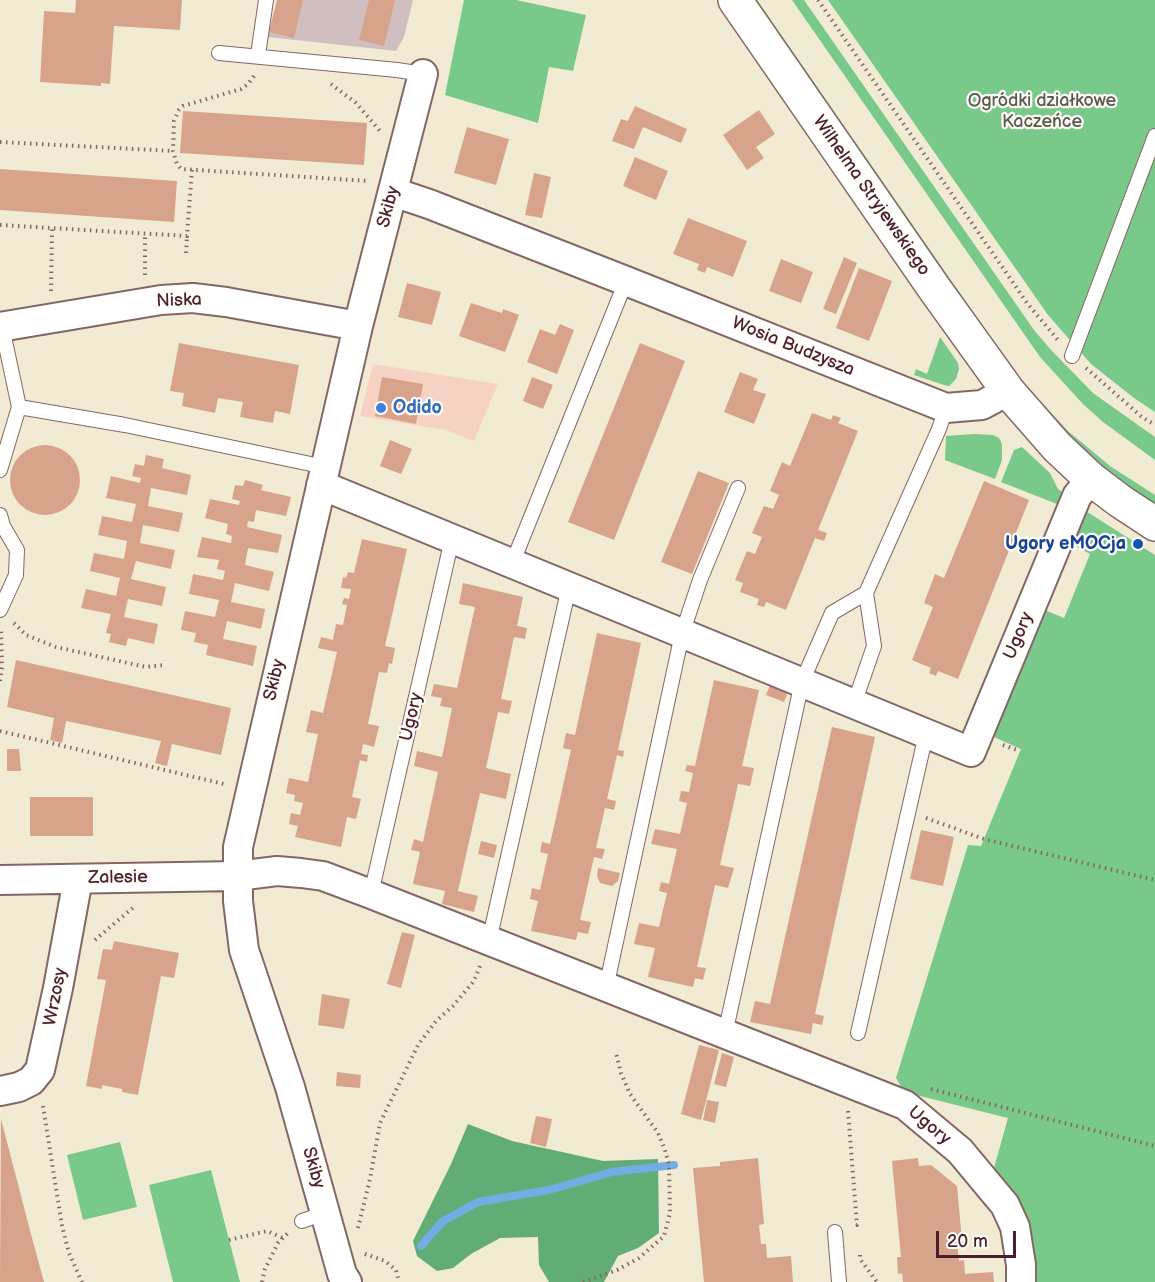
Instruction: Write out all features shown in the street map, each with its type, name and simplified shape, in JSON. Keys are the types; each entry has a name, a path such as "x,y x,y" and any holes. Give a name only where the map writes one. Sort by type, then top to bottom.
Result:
{"street":[{"name":"Wilhelma Stryjewskiego","path":"735,0 1008,391"},
{"name":"Skiby","path":"347,1282 313,1217 290,1087 244,950 240,927 237,876 238,847 358,326 384,186 423,74"},
{"name":"Wosia Budzysza","path":"384,186 946,408 982,405 1008,391"},
{"name":"Niska","path":"1,327 161,300 193,298 358,326"},
{"path":"1008,391 1057,447 1091,479 1155,524"},
{"name":"Ugory","path":"323,476 452,539 971,752 1077,496 1091,479"},
{"name":"Ugory","path":"237,876 277,872 323,876 904,1105 960,1151 1005,1206 1015,1227 1021,1265 1021,1282"},
{"name":"Zalesie","path":"0,880 237,876"},
{"name":"Wrzosy","path":"31,1081 40,1070 78,879"},
{"path":"0,1091 19,1087 31,1081"}],"lane":[{"path":"258,55 266,0"},
{"path":"219,53 258,55 423,74"},
{"path":"1072,356 1155,136"},
{"path":"512,564 627,281"},
{"path":"0,470 19,407 1,327"},
{"path":"19,407 125,425 323,476"},
{"path":"854,704 874,646 866,593 939,429 946,408"},
{"path":"606,988 682,634 700,580 738,488"},
{"path":"0,514 3,526 17,550 16,575 1,610"},
{"name":"Ugory","path":"371,894 452,539"},
{"path":"489,941 569,587"},
{"path":"725,1034 802,682 832,613 866,593"},
{"path":"858,1033 926,734"},
{"path":"835,1232 839,1282"}],"path":[{"path":"818,0 1027,303 1072,356 1142,417 1155,425"},
{"path":"256,71 248,84 183,106 179,110 174,121 173,151 177,164 182,169 384,186"},
{"path":"323,78 356,103 386,138"},
{"path":"0,142 173,151"},
{"path":"186,253 192,170"},
{"path":"0,225 187,236"},
{"path":"51,295 52,228"},
{"path":"145,233 145,279"},
{"path":"1,610 26,635 56,647 146,667 165,665"},
{"path":"0,681 2,667 1,610"},
{"path":"0,731 250,790"},
{"path":"909,811 984,839 1155,880"},
{"path":"92,941 100,937 140,901"},
{"path":"357,1231 370,1179 380,1123 418,1046 436,1021 453,1006 474,981 489,941"},
{"path":"583,1282 617,1270 639,1258 664,1236 670,1213 669,1165 665,1150 658,1133 630,1094 616,1053"},
{"path":"31,1081 42,1102 62,1226 69,1253 82,1282"},
{"path":"923,1087 1155,1146"},
{"path":"849,1117 851,1147"},
{"path":"262,1282 265,1269 278,1243 313,1217"},
{"path":"857,1225 858,1236"},
{"path":"229,1240 267,1231 283,1238"},
{"path":"859,1247 860,1259 877,1282"},
{"path":"359,1251 385,1262 396,1270 399,1282"}],"shaded area":[{"path":"277,0 413,0 404,37 396,51 268,37"},
{"path":"373,364 498,384 474,441 446,430 360,416"}],"green space":[{"path":"464,0 516,0 586,15 573,71 549,67 538,123 445,95"},
{"path":"750,0 757,0 1018,377 1068,431 1110,466 1155,495 1155,508 1111,476 1033,403"},
{"path":"792,0 804,0 1034,330 1093,393 1155,437 1155,460 1103,422 1083,404 1040,357"},
{"name":"Ogródki działkowe Kaczeńce","path":"828,0 1155,0 1155,412 1091,364 1048,315"},
{"path":"940,337 958,363 956,379 949,386 914,375 916,369 927,374"},
{"path":"993,435 999,438 1002,444 1002,460 995,479 945,460 946,436"},
{"path":"1022,447 1050,473 1058,489 1066,495 1062,506 1001,482 1014,450"},
{"path":"1081,508 1155,555 1155,1282 1029,1282 992,1175 1008,1118 904,1092 896,1078 968,845 981,846 1021,749 987,734 1040,608 1064,618 1090,554 1066,541"},
{"path":"468,1124 512,1141 603,1161 658,1159 659,1233 638,1248 618,1256 604,1282 549,1282 539,1265 538,1237 500,1238 471,1254 453,1268 437,1271 417,1256 413,1241"},
{"path":"120,1142 137,1207 83,1220 67,1155"},
{"path":"211,1170 240,1282 173,1282 149,1185"}],"building":[{"path":"76,0 182,0 180,30 114,26 110,84 101,83 101,86 40,82 44,11 75,13"},
{"path":"277,0 303,0 294,38 269,32"},
{"path":"369,0 395,0 384,46 359,40"},
{"path":"635,106 687,129 681,143 643,127 634,149 612,141 621,119 628,121"},
{"path":"759,110 775,134 756,147 764,158 747,170 723,135"},
{"path":"183,111 367,123 364,165 180,153"},
{"path":"467,127 509,139 496,185 454,173"},
{"path":"635,157 668,171 656,200 623,186"},
{"path":"0,169 177,181 174,222 0,210"},
{"path":"534,173 551,177 542,218 525,215"},
{"path":"688,218 747,241 733,277 707,267 705,273 697,270 699,264 673,254"},
{"path":"844,257 857,263 836,314 823,309"},
{"path":"781,259 813,272 801,303 769,291"},
{"path":"859,268 892,281 869,341 836,328"},
{"path":"407,283 441,292 432,325 398,317"},
{"path":"471,303 502,313 503,309 519,315 505,352 459,336"},
{"path":"560,324 574,330 557,374 527,362 540,329 555,335"},
{"path":"179,343 299,365 290,414 275,411 273,423 240,417 243,402 218,398 215,413 182,406 184,393 170,391"},
{"path":"640,343 685,361 614,540 568,522"},
{"path":"740,372 758,379 753,390 766,394 754,424 724,412"},
{"path":"382,377 423,384 416,424 375,416"},
{"path":"532,377 553,385 543,409 523,401"},
{"path":"812,413 831,420 833,415 841,418 838,423 858,431 818,530 827,533 824,541 815,538 786,610 766,602 764,607 757,605 759,599 740,592 743,583 735,580 747,551 755,554 762,537 752,533 764,506 773,509 779,495 770,491 782,462 790,466"},
{"path":"390,440 412,449 401,474 380,466"},
{"path":"52,445 65,451 74,460 78,466 80,480 78,494 70,505 59,513 38,515 20,505 12,494 10,473 20,455 31,447"},
{"path":"146,455 164,459 162,468 191,475 187,495 151,488 148,506 183,513 179,532 143,525 140,543 175,550 171,569 136,561 131,579 166,587 162,606 128,599 124,617 158,624 154,644 128,638 126,646 109,642 111,634 106,633 111,614 81,608 86,589 116,596 120,578 90,571 94,553 124,559 127,541 98,535 102,516 132,522 136,504 106,498 111,476 140,483 141,478 132,476 135,464 144,466"},
{"path":"698,471 729,483 692,574 661,562"},
{"path":"245,480 263,485 261,490 291,497 286,516 256,510 254,522 248,521 247,527 282,535 278,553 248,548 245,565 274,572 269,591 235,583 231,602 265,609 261,629 227,621 223,639 257,646 253,666 206,655 208,645 194,642 196,633 181,630 185,611 215,617 219,600 189,594 193,574 223,580 225,571 217,569 219,560 197,557 202,537 231,543 232,536 226,534 228,524 205,518 210,499 239,505 240,501 232,499 235,485 243,486"},
{"path":"984,481 1029,500 958,679 938,671 936,676 929,673 931,668 912,660 933,607 924,603 935,574 944,578"},
{"path":"362,539 407,549 385,646 395,648 392,664 389,663 387,673 379,672 368,724 379,726 374,747 363,744 361,754 368,755 367,762 360,760 352,797 361,799 356,819 347,817 341,847 295,837 298,826 289,824 291,813 300,815 303,803 294,801 295,795 286,793 289,778 308,782 318,734 306,732 311,710 323,713 337,652 318,648 321,637 333,640 336,624 343,625 347,605 342,604 344,598 349,599 351,589 341,588 343,577 346,578 348,572 354,573"},
{"path":"463,583 523,597 517,626 527,628 525,639 514,637 501,699 512,701 509,714 498,712 486,768 511,774 506,799 480,793 458,891 478,896 474,912 442,904 445,891 413,884 420,852 411,850 414,839 423,842 438,772 414,766 417,751 442,757 452,708 440,706 442,698 431,696 434,684 457,688 475,607 459,604"},
{"path":"597,633 641,643 618,750 624,751 623,757 617,755 607,799 616,801 614,810 605,808 596,848 605,849 602,859 594,857 580,920 591,922 588,934 578,932 576,940 531,931 538,901 530,899 532,888 540,890 548,854 540,852 542,842 550,844 571,750 563,748 566,733 575,735"},
{"path":"16,660 231,708 221,755 172,744 167,766 155,763 161,741 66,721 62,743 50,740 54,718 7,707"},
{"path":"714,680 759,690 742,766 754,768 750,786 738,784 720,865 734,868 728,888 715,885 697,967 706,968 703,980 695,978 693,987 648,977 655,948 634,944 639,923 659,927 667,893 659,891 661,882 669,884 677,849 651,844 655,829 680,834 687,803 679,801 681,791 689,792 693,773 685,771 687,765 695,766"},
{"path":"770,685 788,692 784,702 766,695"},
{"path":"832,727 875,737 815,1014 824,1016 822,1025 813,1023 811,1034 750,1022 755,1001 770,1004"},
{"path":"7,749 19,749 21,771 7,771"},
{"path":"30,797 93,797 93,836 30,836"},
{"path":"921,830 954,837 943,886 910,879"},
{"path":"481,841 497,845 494,858 478,854"},
{"path":"598,868 620,873 618,881 612,886 600,883 597,876"},
{"path":"402,932 415,935 401,988 387,984"},
{"path":"114,941 179,953 174,978 161,976 138,1095 102,1085 102,1089 86,1086 106,980 97,979 103,949 112,950"},
{"path":"322,994 350,999 344,1029 318,1025"},
{"path":"699,1045 719,1050 701,1120 681,1114"},
{"path":"722,1053 734,1057 726,1087 714,1084"},
{"path":"337,1072 361,1075 360,1088 336,1086"},
{"path":"707,1100 719,1102 715,1123 703,1120"},
{"path":"536,1116 552,1119 546,1147 530,1143"},
{"path":"1,1119 32,1238 44,1282 0,1282"},
{"path":"758,1158 764,1224 759,1225 761,1244 766,1244 767,1258 791,1256 793,1282 704,1282 693,1168 720,1166 720,1162"},
{"path":"918,1158 919,1166 931,1165 957,1186 962,1241 957,1242 959,1261 964,1260 965,1274 993,1272 994,1282 903,1282 902,1273 898,1274 897,1257 901,1257 892,1161"}],"waterway":[{"path":"421,1246 443,1221 478,1202 549,1190 612,1172 674,1165"}],"place":[{"name":"Odido","path":"381,408"},
{"name":"Ugory eMOCja","path":"1138,544"}]}
